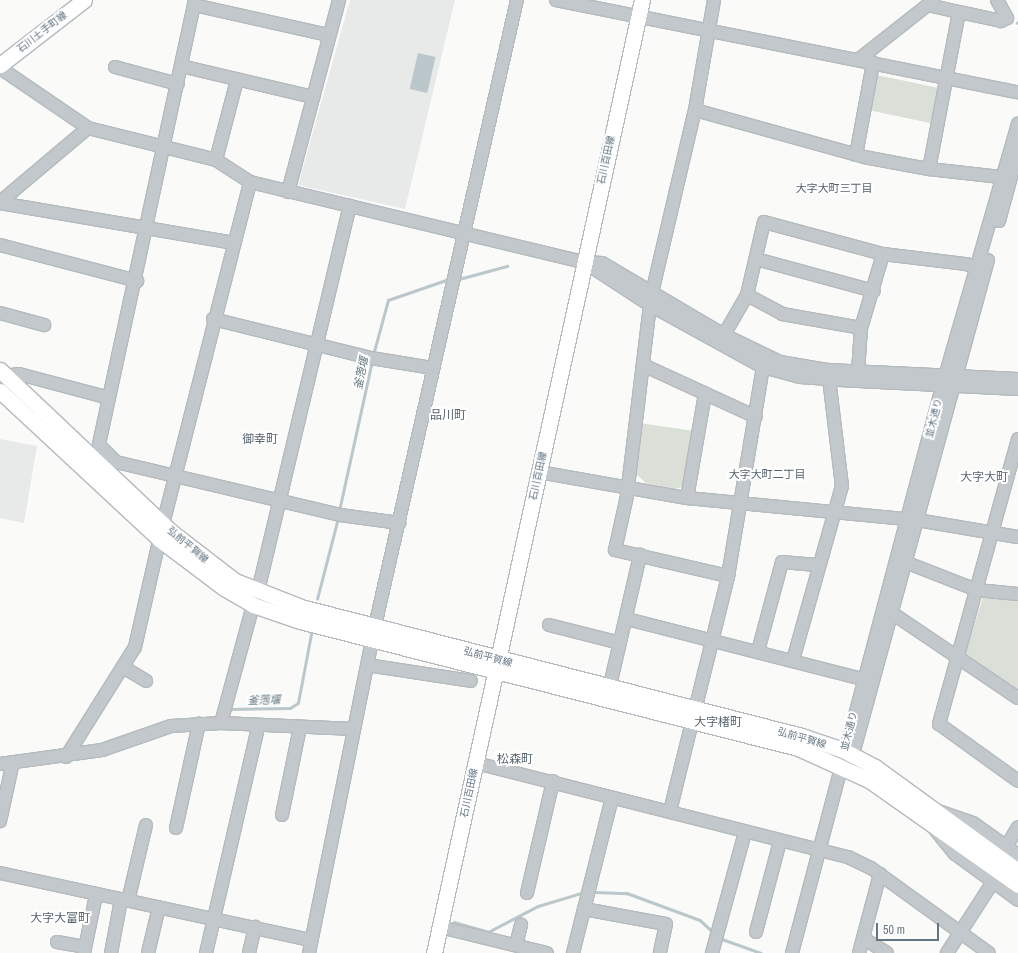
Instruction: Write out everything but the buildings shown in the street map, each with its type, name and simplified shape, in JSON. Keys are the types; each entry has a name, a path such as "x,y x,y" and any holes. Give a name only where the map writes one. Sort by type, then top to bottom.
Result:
{"main road":[{"name":"石川土手町線","path":"0,64 84,0"},
{"name":"石川百田線","path":"434,953 642,0"},
{"name":"弘前平賀線","path":"3,373 161,531"},
{"name":"弘前平賀線","path":"0,391 224,588 374,632 608,693 798,748 844,767 932,815 1018,871"},
{"name":"弘前平賀線","path":"693,717 848,752 932,815 1018,884"}],"street":[{"path":"288,192 328,35 339,0"},
{"path":"309,953 374,632 517,0"},
{"path":"556,0 638,18 1018,92"},
{"path":"714,0 695,110 651,299 629,487 615,550 728,576"},
{"path":"858,60 931,2 959,12 1001,21 1007,18 997,0"},
{"path":"328,35 195,3 147,227 137,281 99,445 116,462 279,502 340,515 399,522"},
{"path":"929,169 959,12"},
{"path":"856,155 873,63"},
{"path":"0,64 6,72 88,128 165,146 216,160 250,182 584,262 602,263 651,299 722,338 780,362 828,374 942,387 1018,389"},
{"path":"182,66 313,97"},
{"path":"115,67 178,84"},
{"path":"216,160 237,80"},
{"path":"695,110 856,155 929,169 1010,179"},
{"name":"並木通り","path":"1010,179 1018,124"},
{"path":"0,203 88,128"},
{"name":"並木通り","path":"792,953 912,519 942,387 951,375 1018,151"},
{"path":"66,757 136,647 161,531 177,476 213,319 250,182"},
{"path":"0,203 147,227 233,243"},
{"path":"221,723 279,502 350,206"},
{"path":"722,338 747,295 764,222 883,254 982,269"},
{"path":"0,245 137,281"},
{"path":"858,372 861,328 874,291 883,254"},
{"path":"756,259 874,291"},
{"path":"747,295 782,314 861,328"},
{"path":"0,313 44,325"},
{"path":"213,319 372,358 433,368"},
{"path":"722,338 763,367 800,376 858,372 1018,379"},
{"path":"643,366 756,417"},
{"path":"670,811 728,576 742,503 763,367"},
{"path":"3,373 19,374 109,398"},
{"path":"793,660 842,486 828,374"},
{"name":"並木通り","path":"887,610 905,562 912,519 955,388 951,375"},
{"path":"687,498 705,394"},
{"path":"1018,439 1015,472 976,590 939,724 1018,781"},
{"path":"539,472 687,498 834,513 912,519 1018,537"},
{"path":"608,693 627,618 640,555"},
{"path":"758,650 782,562 819,565"},
{"path":"905,562 976,590 1018,594"},
{"path":"887,610 1018,698"},
{"path":"627,618 712,640 758,650 867,680"},
{"path":"549,625 620,643"},
{"path":"367,665 471,681"},
{"path":"123,667 146,681"},
{"path":"176,828 199,723"},
{"path":"0,764 66,757 102,750 171,726 199,723 221,723 258,727 354,729"},
{"path":"206,953 258,727"},
{"path":"282,815 300,727"},
{"path":"0,821 13,762"},
{"path":"476,763 553,781 612,798 670,811 745,832 848,857 880,874 959,933 989,953"},
{"path":"527,893 553,781"},
{"path":"573,953 612,798"},
{"path":"932,815 973,823 1018,855"},
{"path":"932,815 943,843 1018,900"},
{"path":"110,953 146,826"},
{"path":"1006,847 1018,827"},
{"path":"712,953 745,832"},
{"path":"756,932 780,841"},
{"path":"0,873 96,895 159,906 312,940"},
{"path":"859,953 880,874"},
{"path":"947,953 993,882"},
{"path":"57,942 84,950 96,895"},
{"path":"148,953 159,906"},
{"path":"584,909 666,924 660,953"},
{"path":"516,945 521,925"},
{"path":"440,927 546,953"},
{"path":"249,953 255,928"},
{"path":"863,938 887,953"}],"shaded area":[{"path":"350,0 455,0 405,209 298,185"},
{"path":"418,53 436,57 427,93 410,89"},
{"path":"877,75 939,88 931,123 870,110"},
{"path":"640,423 694,431 686,485 676,489 646,483 635,473"},
{"path":"0,439 37,446 24,523 0,518"},
{"path":"983,597 1018,599 1018,690 965,654"}],"waterway":[{"name":"釜萢堰","path":"459,279 507,266"},
{"name":"釜萢堰","path":"373,355 388,300 446,280"},
{"name":"釜萢堰","path":"339,511 372,361"},
{"name":"釜萢堰","path":"317,599 338,518"},
{"name":"釜萢堰","path":"230,709 290,708 298,703 311,634"},
{"path":"595,892 627,893 700,920 712,931"},
{"path":"454,922 488,932 538,906 581,893"},
{"path":"722,939 761,953"}],"district":[{"name":"大字大町三丁目","path":"834,188"},
{"name":"品川町","path":"448,416"},
{"name":"御幸町","path":"260,440"},
{"name":"大字大町二丁目","path":"767,474"},
{"name":"大字大町","path":"984,478"},
{"name":"大字楮町","path":"718,723"},
{"name":"松森町","path":"515,760"},
{"name":"大字大富町","path":"60,919"}]}
